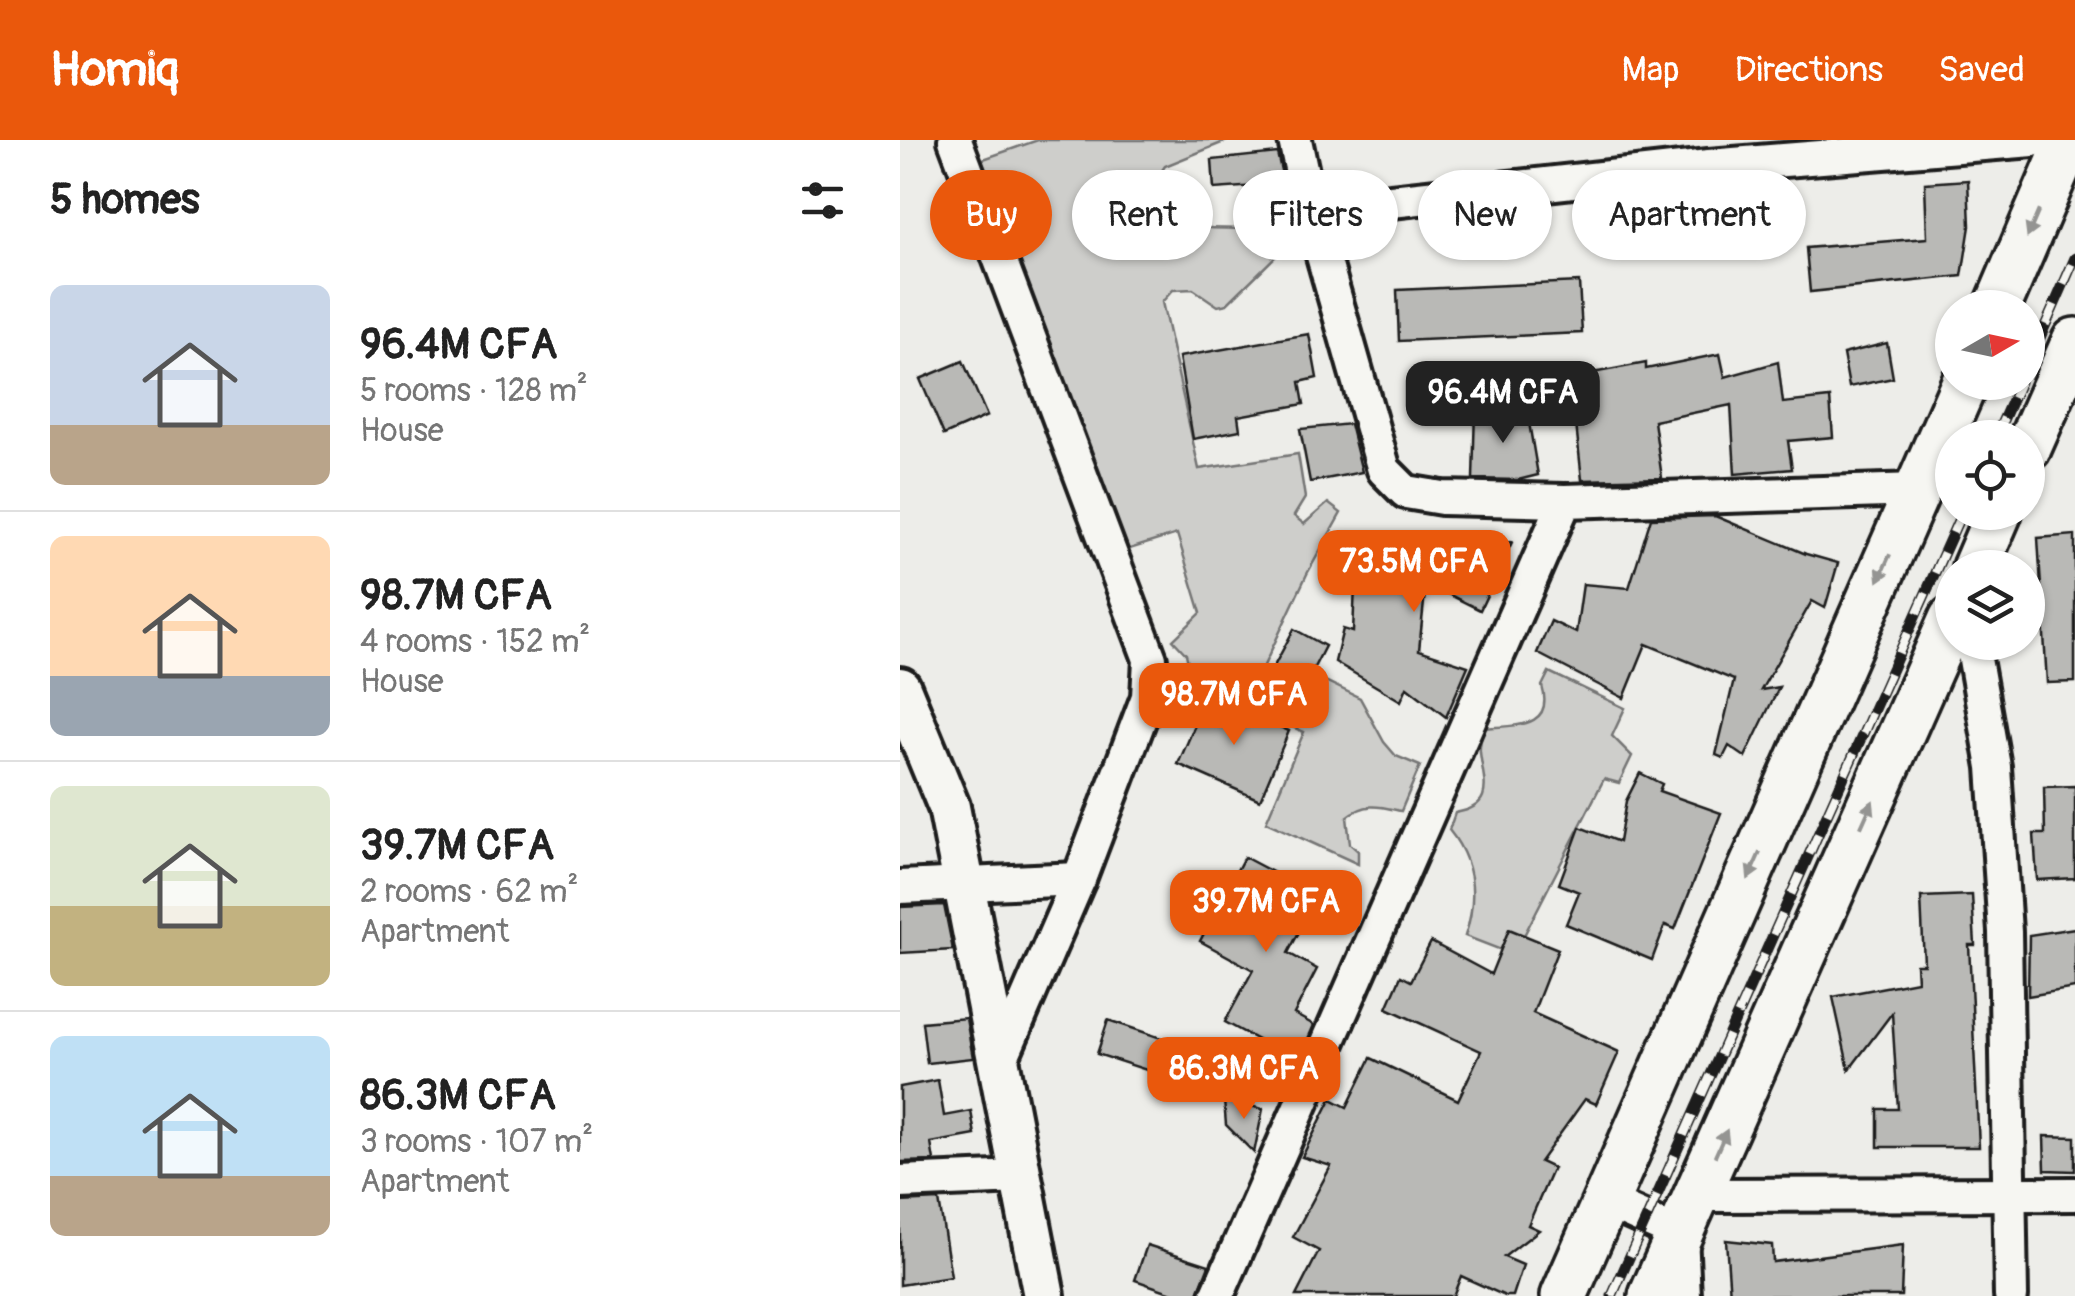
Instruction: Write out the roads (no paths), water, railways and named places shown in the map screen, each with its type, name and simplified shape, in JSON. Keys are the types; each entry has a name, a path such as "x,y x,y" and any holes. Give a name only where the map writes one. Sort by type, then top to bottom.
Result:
{"main road":[{"path":"2005,290 2069,140"},
{"path":"2040,420 2075,340"},
{"path":"1564,1296 1956,400"},
{"path":"1652,1296 1935,658"}],"street":[{"path":"956,140 1150,658 1148,697 1080,879 999,1064"},
{"path":"1295,140 1301,170"},
{"path":"1398,200 1709,166 2033,140"},
{"path":"1324,260 1384,470 1406,492 1442,498 1566,501 1918,490"},
{"path":"1217,1296 1566,501"},
{"path":"1975,660 1994,767 2006,932 2012,1296"},
{"path":"900,688 949,807 1044,1296"},
{"path":"900,887 1080,879"},
{"path":"900,1182 1021,1177"},
{"path":"1607,1202 1690,1215 2075,1194"},
{"path":"1684,1296 1690,1215"}],"railway":[{"path":"2045,326 2075,258"},
{"path":"2003,420 2012,400"},
{"path":"1612,1296 1954,530"}]}
